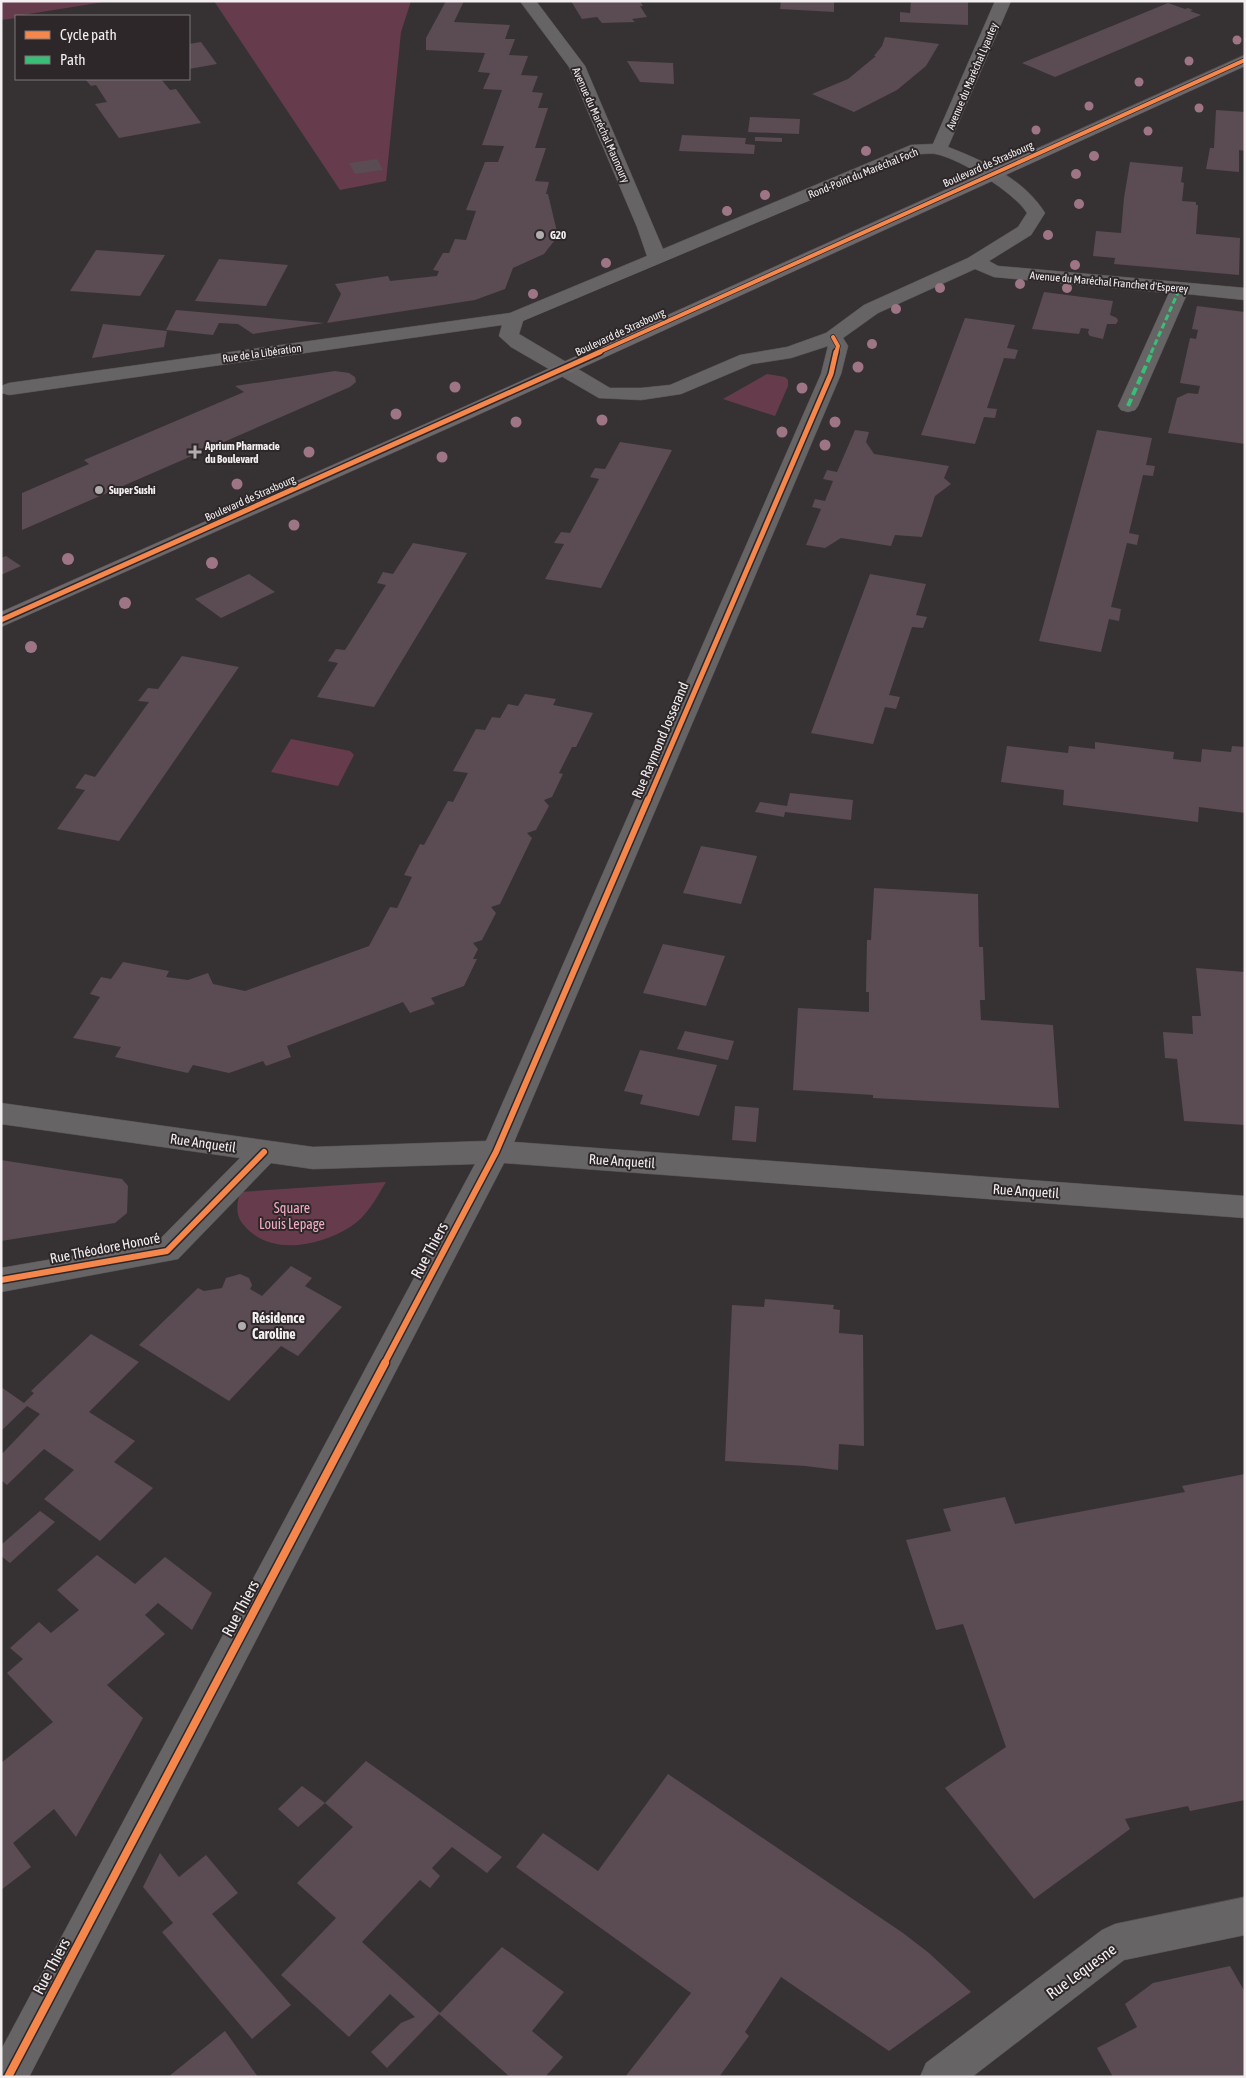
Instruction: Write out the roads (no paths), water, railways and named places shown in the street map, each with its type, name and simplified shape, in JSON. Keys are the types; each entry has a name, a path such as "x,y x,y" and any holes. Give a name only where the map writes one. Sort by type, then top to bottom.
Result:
{"main road":[{"name":"Boulevard de Strasbourg","path":"1,620 1245,60"}],"street":[{"name":"Avenue du Maréchal Maunoury","path":"528,1 577,66 646,227 657,258"},
{"name":"Avenue du Maréchal Lyautey","path":"939,150 1003,1"},
{"name":"Rond-Point du Maréchal Foch","path":"917,149 939,150 992,173 1033,204 1036,213 1025,231 975,262 871,309 833,337 791,352 747,359 674,390 641,394 606,394 509,336 514,318 917,149"},
{"name":"Avenue du Maréchal Franchet d'Esperey","path":"975,262 994,271 1245,294"},
{"path":"1128,406 1180,288"},
{"name":"Rue de la Libération","path":"10,389 514,318"},
{"name":"Rue Raymond Josserand","path":"496,1152 831,374 838,346 833,337"},
{"name":"Rue Anquetil","path":"1,1113 313,1158 496,1152 1245,1207"},
{"name":"Rue Théodore Honoré","path":"1,1280 167,1251 264,1152"},
{"name":"Rue Thiers","path":"8,2077 496,1152"},
{"name":"Rue Lequesne","path":"940,2077 1114,1944 1245,1916"}],"place":[{"name":"G20","path":"540,235"},
{"name":"Aprium Pharmacie du Boulevard","path":"195,452"},
{"name":"Super Sushi","path":"99,490"},
{"name":"Résidence Caroline","path":"242,1326"}],"park label":[{"name":"Square Louis Lepage","path":"292,1216"}]}
